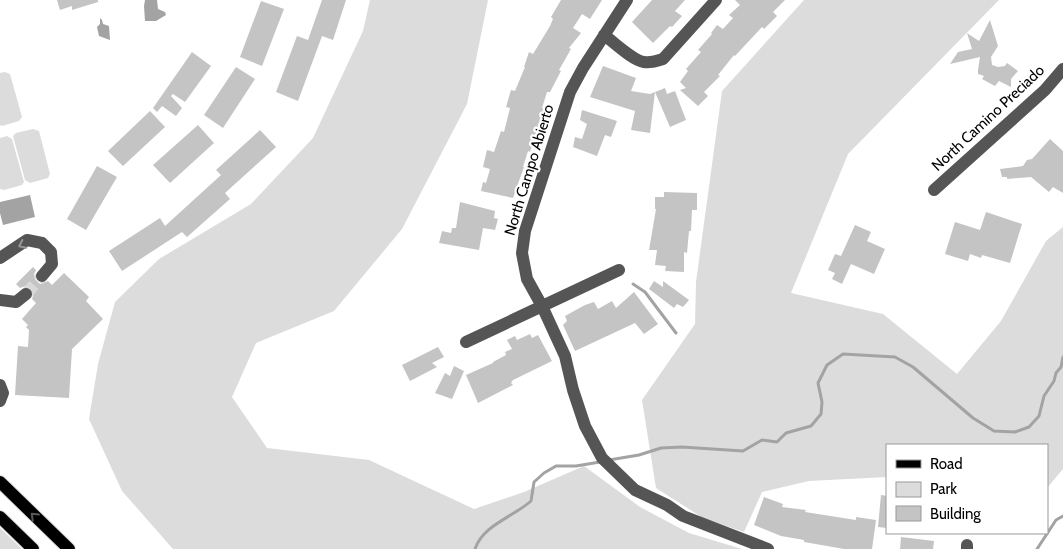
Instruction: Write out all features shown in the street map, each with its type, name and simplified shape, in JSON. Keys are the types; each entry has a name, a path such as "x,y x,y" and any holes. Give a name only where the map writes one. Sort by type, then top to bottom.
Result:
{"main road":[{"path":"0,482 69,549"},
{"path":"0,517 33,549"}],"street":[{"name":"North Campo Abierto","path":"627,0 570,92 526,231 522,253 527,279 542,306 565,356 573,390 585,426 602,458 635,490 667,505 683,516 768,549"},
{"path":"604,35 636,59 653,66 671,52 716,0"},
{"name":"North Camino Preciado","path":"934,190 1045,90 1063,69"},
{"path":"0,258 27,240 42,243 51,252 52,264 42,276"},
{"path":"466,342 619,270"},
{"path":"0,300 16,302 26,294"},
{"path":"0,385 3,392 0,402"}],"green space":[{"path":"370,0 488,0 467,104 402,229 334,311 256,343 232,397 267,448 369,460 474,509 524,492 584,466 640,507 689,533 742,549 173,549 122,491 89,419 98,364 115,302 159,259 251,204 313,138 363,31"},
{"path":"804,0 999,0 848,154 791,293 883,314 957,374 1001,321 1046,241 1063,227 1063,469 1048,487 1048,444 886,444 886,477 809,481 762,492 744,532 703,518 656,488 642,400 695,324 696,282 722,91"},
{"path":"0,73 10,74 22,117 19,121 2,126 0,125"},
{"path":"33,129 39,131 50,174 48,178 30,183 25,180 13,136 16,133"},
{"path":"7,136 12,139 24,182 22,185 4,190 0,189 0,138"},
{"path":"0,528 22,549 0,549"}],"shaded area":[{"path":"145,0 157,0 158,9 165,12 166,15 156,21 145,21"},
{"path":"100,18 103,24 109,26 110,40 99,36 97,27 100,24"},
{"path":"30,195 35,217 3,225 0,202"}],"building":[{"path":"57,0 98,0 98,2 72,10 72,6 60,10"},
{"path":"322,0 346,0 333,40 322,36 298,101 276,92 297,36 308,40"},
{"path":"561,0 602,0 590,19 582,14 573,28 581,33 569,48 571,49 559,70 561,71 550,92 547,92 542,108 544,109 543,118 541,118 530,152 528,151 513,198 481,191 483,182 486,183 490,169 483,167 487,150 494,152 501,131 504,132 510,108 506,107 511,90 515,91 529,52 533,54 550,26 553,19 551,17"},
{"path":"652,0 685,0 675,11 682,16 653,43 632,22"},
{"path":"735,0 785,0 773,12 777,16 764,29 762,27 734,55 718,75 720,76 704,92 708,96 698,106 680,90 686,88 680,82 688,71 686,69 701,52 698,50 717,25 723,29 733,18 729,15 740,5"},
{"path":"261,1 284,9 262,66 240,57"},
{"path":"990,20 998,46 991,57 992,65 998,67 1005,66 1007,63 1018,71 1011,79 1011,87 999,81 995,86 982,79 984,76 978,74 980,57 950,64 958,52 972,49 967,33 979,41"},
{"path":"192,52 211,66 185,102 173,94 171,96 182,108 176,116 162,106 157,112 153,108"},
{"path":"603,66 636,78 631,91 650,94 655,92 650,133 631,130 635,111 590,97"},
{"path":"236,67 255,79 223,128 204,115"},
{"path":"665,88 667,94 675,91 686,120 670,127 655,92"},
{"path":"582,110 617,121 611,137 605,135 597,156 573,147 575,137 582,139 587,124 580,120"},
{"path":"150,111 165,127 123,166 108,151"},
{"path":"198,125 214,143 170,183 153,165"},
{"path":"260,130 276,147 225,193 230,199 187,237 182,232 122,271 109,251 160,218 165,226 221,175 216,170"},
{"path":"1050,139 1063,151 1063,193 1053,187 1049,192 1031,177 1007,179 1007,177 1002,177 1000,169 1023,166"},
{"path":"97,166 117,177 86,230 67,219"},
{"path":"664,192 697,193 697,210 692,210 687,253 684,252 684,272 665,271 666,266 655,265 657,250 649,250 656,209 655,197 664,197"},
{"path":"460,202 495,211 494,218 498,219 495,230 483,228 479,250 439,243 442,231 451,233 452,228 456,228"},
{"path":"986,212 1022,224 1010,263 982,255 981,258 970,254 968,261 945,254 955,222 980,230"},
{"path":"855,225 871,232 867,241 885,249 874,274 851,264 842,284 832,279 835,273 828,270 835,254 841,256"},
{"path":"33,267 36,270 34,274 35,279 40,284 48,281 52,285 64,273 89,297 86,301 103,319 72,349 69,398 15,395 18,346 28,347 29,330 26,327 28,325 22,319 36,303 32,299 34,293 32,289 25,286 20,288 16,284"},
{"path":"654,281 663,287 663,281 689,300 683,307 677,304 674,308 649,289"},
{"path":"634,292 658,324 644,334 635,323 575,351 563,325 567,321 565,316 594,302 598,309 612,301 616,308"},
{"path":"530,334 532,338 538,335 552,361 513,380 511,383 513,385 478,403 466,375 506,355 505,352 512,349 507,340 515,336 517,340"},
{"path":"438,347 444,357 432,363 437,367 410,381 402,365"},
{"path":"454,366 464,371 452,399 435,393 445,373 450,376"},
{"path":"881,495 886,496 886,528 878,527"},
{"path":"764,497 783,504 782,507 806,510 805,512 856,520 856,517 876,520 872,549 844,549 804,542 804,540 781,536 754,525"},
{"path":"901,537 934,541 933,549 900,549"}],"waterway":[{"path":"633,284 645,292 676,333"},
{"path":"609,460 639,455 661,448 682,447 743,451 762,440 777,442 786,433 811,426 821,414 822,402 818,383 827,365 843,354 895,357 913,367 973,418 994,431 1015,432 1029,427 1039,416 1044,396 1061,367 1063,357"},
{"path":"475,549 491,527 531,501 534,482 544,473 556,466 576,466 600,462"},
{"path":"1048,532 1056,520 1063,516"},
{"path":"1037,549 1047,534"}],"tunnel":[{"path":"26,294 42,276"}]}
